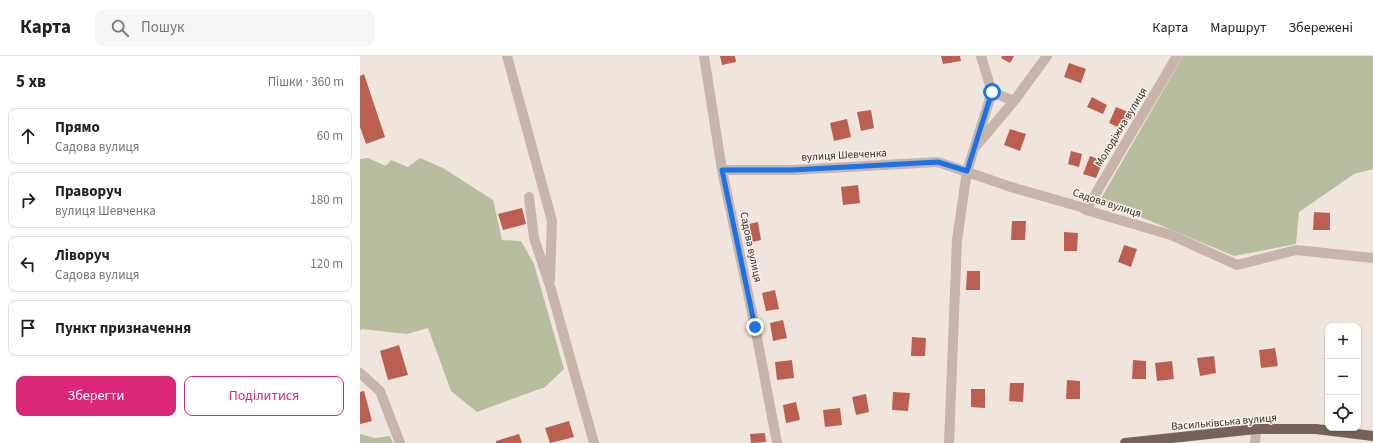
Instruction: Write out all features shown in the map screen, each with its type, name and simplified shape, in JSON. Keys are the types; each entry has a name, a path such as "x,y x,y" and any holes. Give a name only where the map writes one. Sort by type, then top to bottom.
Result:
{"main road":[{"name":"Васильківська вулиця","path":"1125,443 1256,429 1316,429 1373,436"}],"street":[{"path":"507,56 552,221 550,286"},
{"name":"Садова вулиця","path":"704,56 722,170 754,319 777,443"},
{"path":"949,443 957,240 967,171 992,92 981,56"},
{"path":"974,148 1014,101 1047,56"},
{"name":"Молодіжна вулиця","path":"1086,210 1177,56"},
{"path":"992,92 1014,101"},
{"name":"вулиця Шевченка","path":"722,170 792,170 938,162 967,171"},
{"name":"Садова вулиця","path":"967,171 1011,187 1081,207 1086,210 1171,236 1237,265 1296,250 1373,258"},
{"path":"529,197 534,238 550,286 594,443"},
{"path":"360,373 380,391 400,443"},
{"path":"1255,443 1256,429"}],"green space":[{"path":"1183,56 1373,56 1373,169 1354,174 1299,212 1296,244 1234,256 1100,200"},
{"path":"368,158 386,166 391,160 408,167 420,158 443,168 493,200 502,240 521,241 534,264 564,369 545,387 477,412 451,391 428,328 407,334 362,329 360,331 360,159"},
{"path":"360,434 375,438 390,436 393,443 360,443"}],"building":[{"path":"720,56 735,56 736,62 722,65"},
{"path":"941,56 960,56 961,61 943,64"},
{"path":"1002,56 1014,56 1010,63 1001,58"},
{"path":"1069,63 1086,69 1081,83 1064,77"},
{"path":"364,74 385,137 366,144 360,127 360,76"},
{"path":"1092,97 1107,105 1103,114 1087,107"},
{"path":"1116,107 1131,113 1124,130 1109,123"},
{"path":"871,110 874,128 861,131 857,112"},
{"path":"847,119 851,137 834,141 830,123"},
{"path":"1010,129 1026,134 1020,151 1004,145"},
{"path":"1071,151 1082,154 1079,167 1068,164"},
{"path":"1090,156 1103,161 1096,178 1083,174"},
{"path":"858,185 860,203 843,205 841,187"},
{"path":"522,208 526,224 503,230 498,214"},
{"path":"1314,212 1330,213 1330,230 1313,230"},
{"path":"1012,221 1026,221 1025,240 1011,240"},
{"path":"758,222 761,240 748,243 744,225"},
{"path":"1064,232 1078,233 1077,251 1064,251"},
{"path":"1124,245 1137,249 1131,267 1118,262"},
{"path":"967,271 980,271 980,290 966,290"},
{"path":"775,290 779,309 766,311 762,293"},
{"path":"783,320 787,338 773,341 770,323"},
{"path":"912,337 926,338 925,356 911,356"},
{"path":"399,345 408,375 388,380 380,351"},
{"path":"1275,348 1278,366 1261,368 1259,350"},
{"path":"1214,356 1216,373 1200,376 1197,358"},
{"path":"792,360 794,378 777,380 775,362"},
{"path":"1133,360 1146,361 1146,379 1132,379"},
{"path":"1172,361 1174,379 1157,381 1155,363"},
{"path":"1067,380 1080,381 1080,399 1066,399"},
{"path":"1010,383 1024,383 1023,402 1009,401"},
{"path":"971,389 985,389 985,408 971,407"},
{"path":"364,391 372,421 360,424 360,392"},
{"path":"893,392 910,393 908,411 892,410"},
{"path":"866,394 869,412 856,415 852,397"},
{"path":"796,402 800,420 786,423 783,405"},
{"path":"840,408 842,425 825,427 823,410"},
{"path":"569,421 574,437 550,443 545,428"},
{"path":"765,433 766,442 751,443 750,434"},
{"path":"519,434 522,443 496,443 496,441"}],"route":[{"path":"755,327 722,170 792,170 938,162 967,171 992,92"}]}
